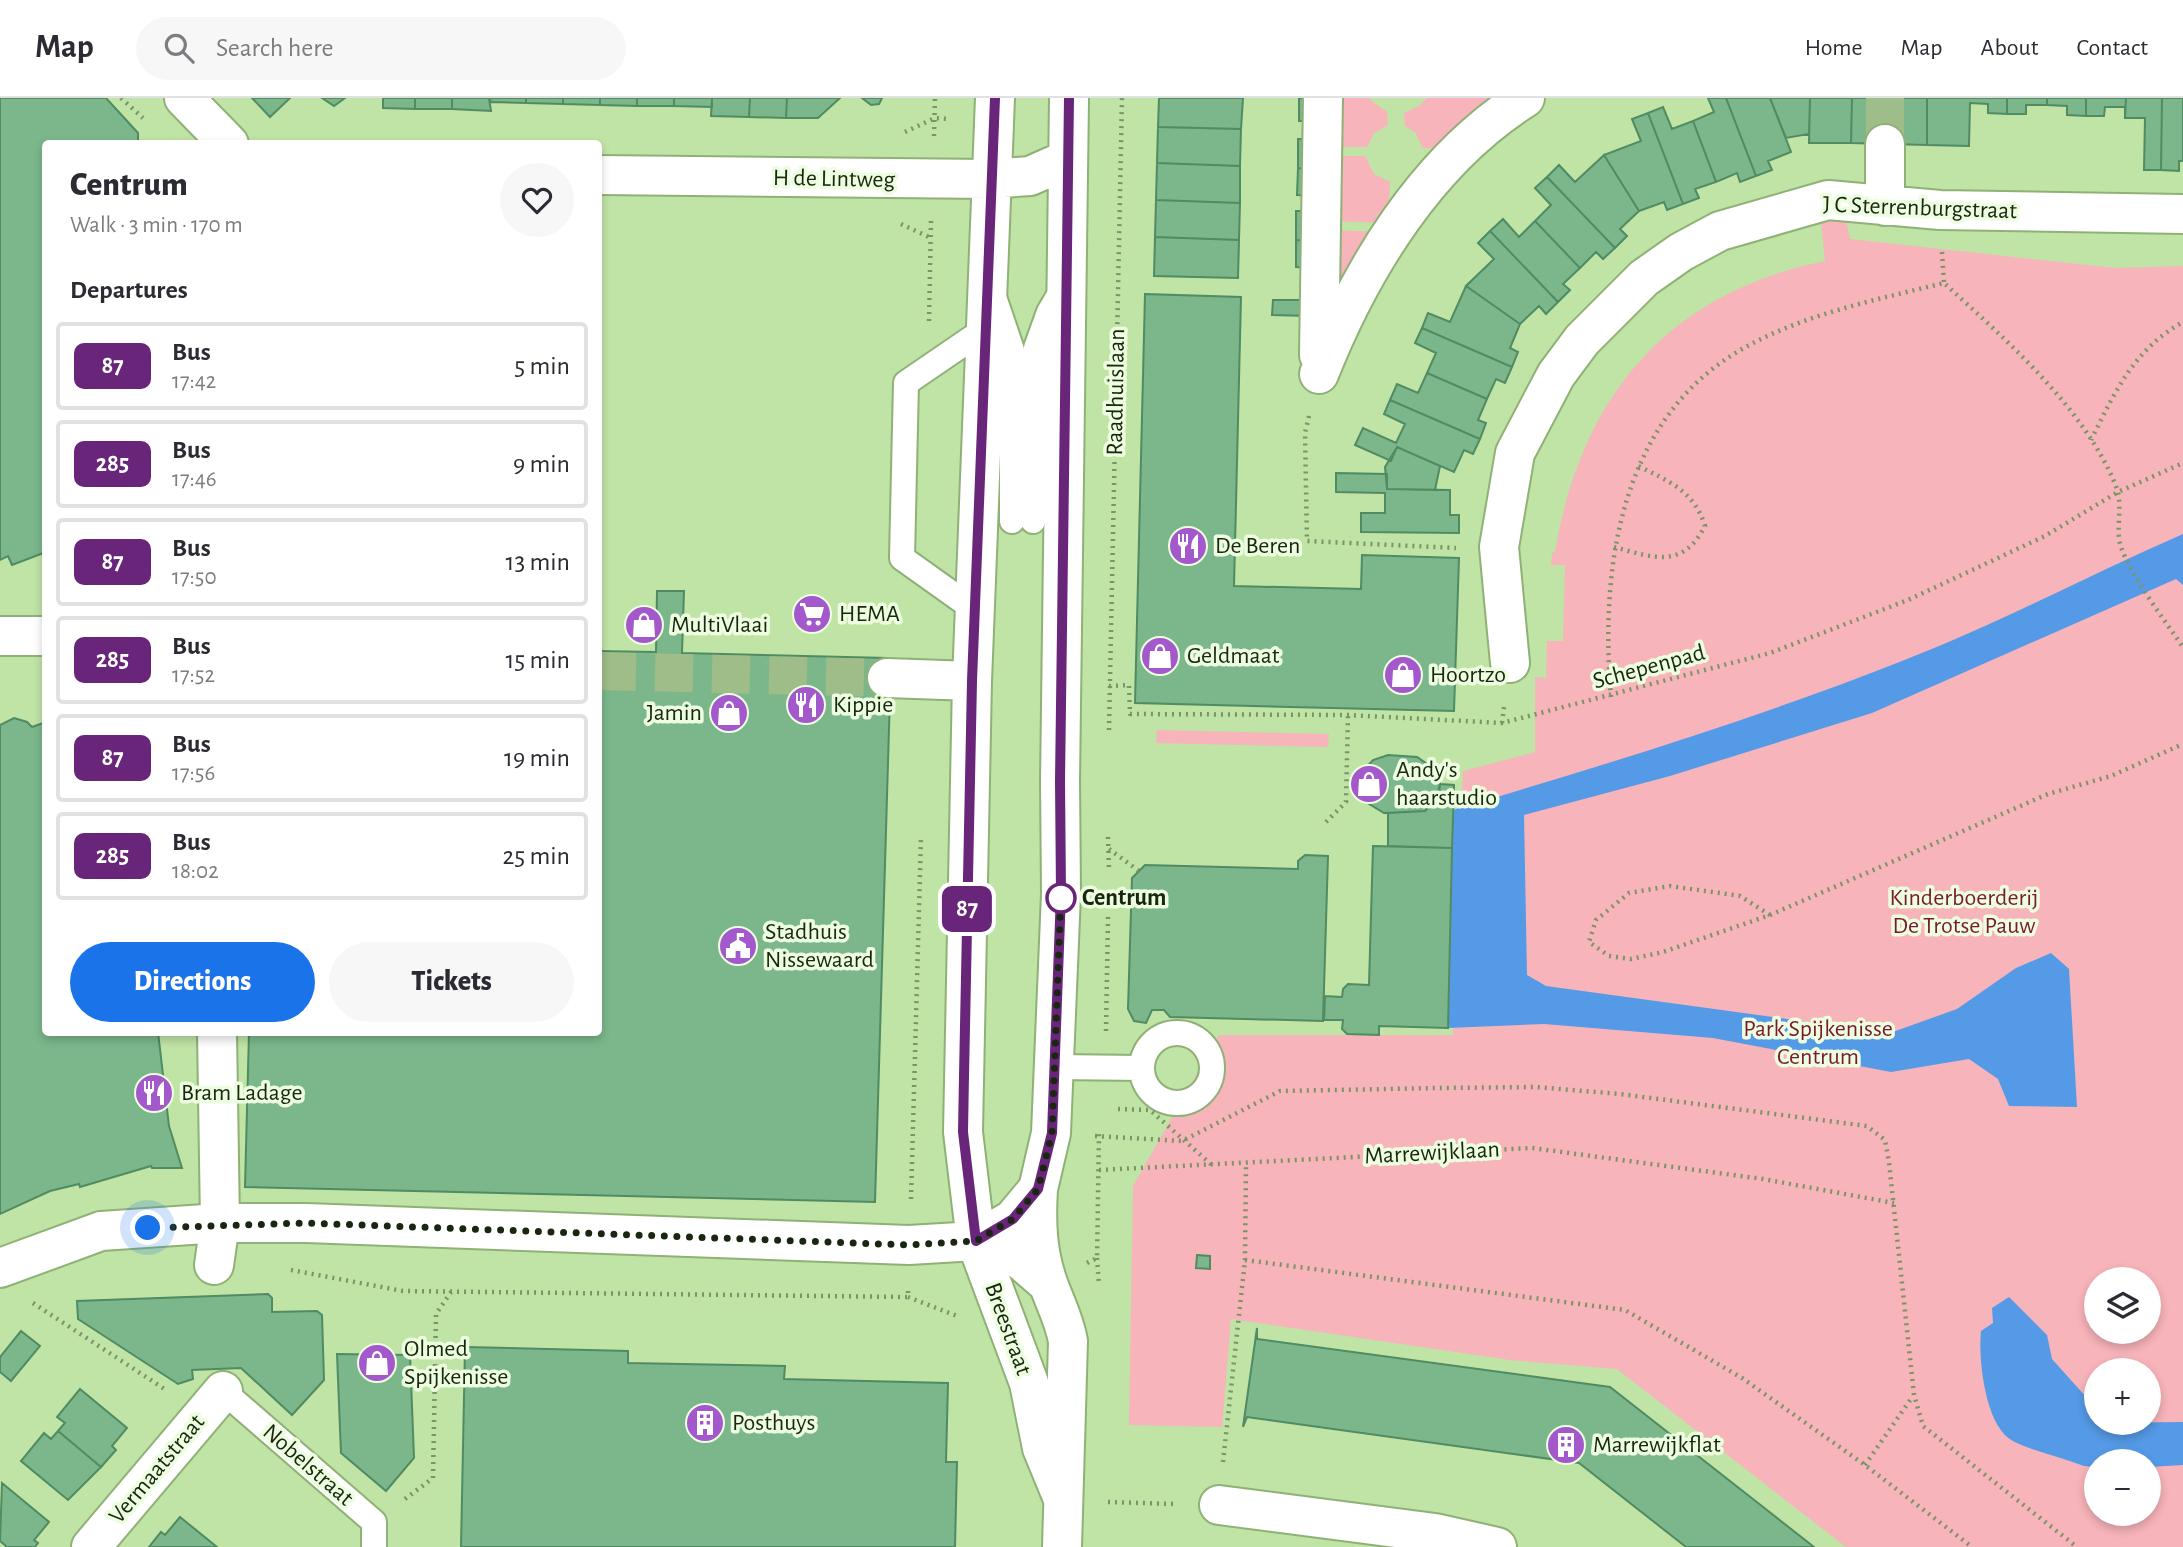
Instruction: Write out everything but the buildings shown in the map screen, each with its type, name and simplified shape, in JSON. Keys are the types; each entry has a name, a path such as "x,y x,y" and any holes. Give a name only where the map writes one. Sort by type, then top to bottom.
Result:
{"street":[{"path":"184,98 225,140"},
{"path":"0,1268 101,1231 220,1223 320,1223 909,1245 976,1241 963,1132 972,681 995,98"},
{"name":"Raadhuislaan","path":"976,1241 1013,1219 1038,1189 1052,1133 1061,894 1060,781 1068,279 1066,160 1069,98"},
{"path":"1319,374 1323,98"},
{"path":"1319,374 1341,320 1437,172 1492,119 1525,98"},
{"path":"1885,144 1885,206"},
{"name":"H de Lintweg","path":"602,175 990,179 1030,176 1066,160"},
{"name":"J C Sterrenburgstraat","path":"1510,663 1499,548 1515,453 1534,413 1582,340 1628,293 1681,252 1720,230 1828,200 1940,210 2183,214"},
{"path":"0,636 42,636"},
{"path":"887,678 972,681"},
{"path":"214,1265 220,1223 217,1189 217,1036"},
{"name":"Breestraat","path":"1038,1189 1035,1229 1048,1284 1063,1317 1068,1341 1062,1547"},
{"name":"Breestraat","path":"976,1241 1010,1251 1048,1284"},
{"name":"Breestraat","path":"976,1241 1029,1383 1042,1448 1063,1499"},
{"name":"Vermaatstraat","path":"91,1547 213,1403"},
{"path":"1219,1505 1435,1533 1497,1547"}],"lane":[{"path":"986,273 1012,350 1022,521 1036,348 1049,312 1068,279"},
{"path":"975,610 902,558 906,383 985,329"},
{"path":"1055,1067 1142,1068"},
{"name":"Nobelstraat","path":"213,1403 374,1535"}],"path":[{"name":"Raadhuislaan","path":"1111,686 1122,98"},
{"path":"1611,697 1606,637 1614,547 1638,466 1660,424 1695,383 1738,352 1804,323 1867,302 1944,283 1985,320 2050,389 2091,440 2118,492 2120,546 2183,646"},
{"path":"2091,440 2116,391 2142,352 2159,335 2183,321"},
{"path":"1319,374 1305,433 1307,541 1499,548"},
{"name":"Schepenpad","path":"1111,686 1129,685 1130,714 1348,715 1502,723 1611,697 1769,653 1908,600 2045,536 2118,492 2183,463"},
{"path":"1614,547 1669,558 1695,545 1705,526 1699,508 1683,489 1638,466"},
{"path":"1326,822 1346,802 1348,715"},
{"path":"1770,915 1740,896 1671,886 1629,892 1596,920 1590,942 1609,956 1631,959 1663,952 1770,915 2048,794 2111,776 2183,744"},
{"path":"214,1265 265,1265 403,1292 908,1297 921,827"},
{"path":"1109,849 1139,871"},
{"path":"1099,1136 1182,1141 1280,1091 1536,1087 1608,1093 1867,1126 1885,1140 1895,1203 1914,1395 1923,1426 2077,1547"},
{"name":"Marrewijklaan","path":"1098,1170 1532,1148 1763,1179 1895,1203"},
{"path":"1063,1499 1219,1505 1245,1260 1246,1163"},
{"path":"1245,1260 1625,1310 1742,1378 1865,1465 1972,1547"},
{"path":"374,1535 433,1478 436,1314 452,1292"},
{"path":"32,1302 213,1403"},
{"path":"1865,1465 1914,1395"}],"green space":[{"path":"1331,98 1368,98 1387,112 1388,125 1374,133 1367,147 1329,147"},
{"path":"1427,98 1491,98 1491,110 1448,149 1423,148 1415,132 1405,126 1404,113 1419,106"},
{"path":"1329,156 1365,156 1374,174 1390,182 1388,223 1327,221"},
{"name":"Park Spijkenisse Centrum","path":"1846,220 1850,239 2115,268 2183,266 2183,1547 1846,1547 1617,1369 1510,1360 1231,1319 1222,1427 1129,1425 1133,1186 1219,1035 1453,1035 1463,771 1535,752 1535,677 1546,678 1547,641 1563,641 1565,565 1551,565 1552,553 1555,552 1568,496 1586,446 1610,400 1640,360 1677,326 1720,298 1769,276 1825,261 1821,221"},
{"path":"1327,230 1387,232 1340,307"},
{"path":"1157,730 1329,734 1328,747 1156,743"}],"water":[{"path":"2183,534 2183,585 2176,579 1872,713 1670,776 1524,815 1527,975 1546,986 1890,1033 1957,1009 2016,968 2051,953 2069,969 2077,1107 2009,1106 1998,1079 1969,1059 1891,1072 1713,1038 1544,1024 1448,1028 1453,810 1679,740 1847,682 1938,647"},
{"path":"2009,1297 2047,1335 2052,1359 2084,1395 2084,1435 2161,1435 2161,1422 2183,1422 2183,1465 2161,1466 2161,1449 2084,1449 2084,1466 2021,1445 2003,1433 1990,1407 1982,1374 1981,1331 1993,1323 1992,1308"}],"tunnel":[{"path":"1885,98 1885,144"},
{"path":"602,671 887,678"}],"bus line":[{"name":"87","path":"995,98 972,681 966,950 963,1132 976,1241 1013,1219 1038,1189 1052,1133 1061,894 1060,781 1068,279 1066,160 1069,98"}],"place":[{"name":"De Beren","path":"1188,546"},
{"name":"HEMA","path":"812,614"},
{"name":"MultiVlaai","path":"644,625"},
{"name":"Geldmaat","path":"1160,656"},
{"name":"Hoortzo","path":"1403,675"},
{"name":"Kippie","path":"806,705"},
{"name":"Jamin","path":"729,713"},
{"name":"Andy's haarstudio","path":"1369,784"},
{"name":"Centrum","path":"1061,898"},
{"name":"Stadhuis Nissewaard","path":"738,946"},
{"name":"Bram Ladage","path":"154,1093"},
{"name":"Olmed Spijkenisse","path":"377,1363"},
{"name":"Posthuys","path":"705,1423"},
{"name":"Marrewijkflat","path":"1566,1445"}],"route":[{"path":"148,1228 220,1223 306,1223 909,1245 976,1241 1013,1219 1038,1189 1052,1133 1061,894 1061,898"}],"park label":[{"name":"Kinderboerderij De Trotse Pauw","path":"1964,912"}]}
